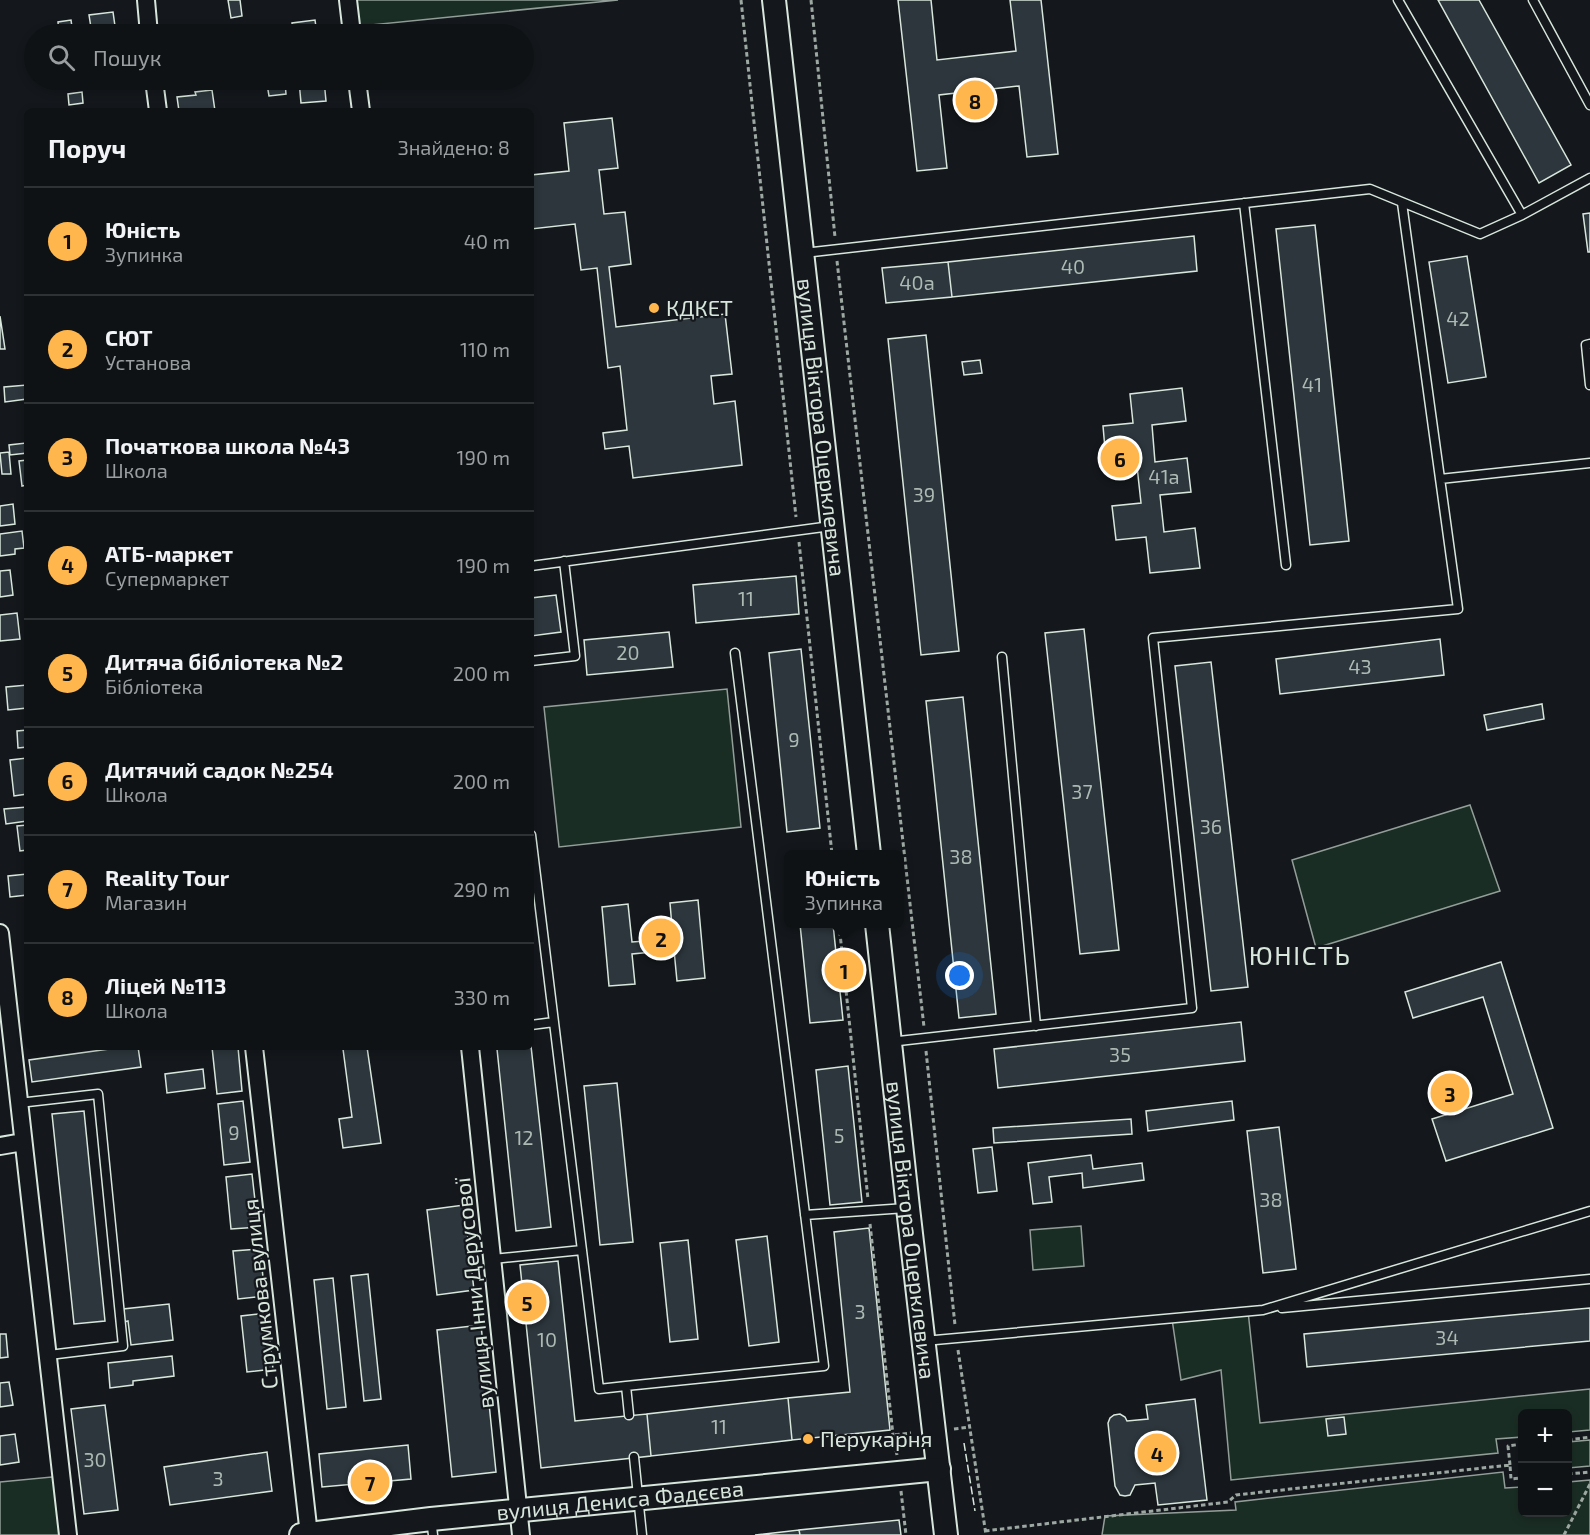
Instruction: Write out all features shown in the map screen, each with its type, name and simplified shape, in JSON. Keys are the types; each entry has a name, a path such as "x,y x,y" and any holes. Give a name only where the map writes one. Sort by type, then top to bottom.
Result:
{"street":[{"path":"146,0 148,24"},
{"path":"348,0 351,24"},
{"name":"вулиця Віктора Оцерклевича","path":"774,0 868,850"},
{"path":"155,90 158,108"},
{"path":"358,90 361,108"},
{"name":"вулиця Віктора Оцерклевича","path":"877,928 946,1535"},
{"path":"0,933 68,1535"},
{"name":"Струмкова вулиця","path":"254,1050 306,1535"},
{"name":"вулиця Інни Дерусової","path":"470,1050 521,1535"},
{"path":"0,1146 23,1142"},
{"name":"вулиця Дениса Фадєєва","path":"306,1535 432,1527 520,1510 939,1469"}],"lane":[{"path":"1398,0 1522,215"},
{"path":"1533,0 1590,105"},
{"path":"801,253 1370,189 1480,234 1522,215 1590,178"},
{"path":"1244,203 1286,565"},
{"path":"890,1042 1192,1008 1153,638 1458,609 1402,203"},
{"path":"1590,344 1586,345 1590,385"},
{"path":"1440,478 1590,462"},
{"path":"534,566 834,526"},
{"path":"534,661 575,656 564,561"},
{"path":"534,884 554,1022 599,1389 824,1366 735,653"},
{"path":"1002,657 1036,1026"},
{"path":"534,1025 554,1022"},
{"path":"19,1103 98,1094 123,1346 49,1355"},
{"path":"805,1215 908,1208"},
{"path":"1263,1310 1590,1211"},
{"path":"493,1259 582,1250"},
{"path":"924,1341 1590,1279"},
{"path":"626,1386 629,1415"},
{"path":"634,1458 642,1535"}],"path":[{"path":"741,0 831,850"},
{"path":"811,0 836,248 904,850"},
{"path":"904,852 957,1338 986,1533 1228,1502 1236,1495 1510,1465"},
{"path":"839,928 893,1435 898,1460"},
{"path":"946,1429 970,1427"},
{"path":"893,1435 911,1432"},
{"path":"1572,1439 1590,1437"},
{"path":"1518,1445 1508,1446 1511,1479 1518,1478"},
{"path":"1572,1474 1590,1472"},
{"path":"1564,1535 1590,1484"},
{"path":"900,1486 906,1535"}],"green space":[{"path":"348,0 618,0 381,24 351,24"},
{"path":"727,689 741,827 559,847 544,707"},
{"path":"1470,805 1500,891 1316,948 1292,860"},
{"path":"1081,1226 1084,1266 1033,1270 1030,1230"},
{"path":"1248,1311 1260,1423 1590,1389 1590,1430 1572,1432 1572,1409 1518,1409 1518,1437 1496,1439 1498,1453 1231,1480 1221,1370 1181,1380 1172,1319"},
{"path":"1590,1440 1590,1466 1572,1468 1572,1442"},
{"path":"1503,1472 1505,1488 1518,1487 1518,1517 1572,1517 1572,1482 1590,1480 1590,1535 1102,1535 1105,1516 1236,1510 1235,1502"},
{"path":"62,1476 68,1535 0,1535 0,1482"}],"building":[{"path":"228,0 240,0 242,16 231,18"},
{"path":"898,0 931,0 937,60 1016,51 1010,0 1041,0 1058,154 1027,157 1019,86 939,95 947,168 917,171"},
{"path":"1438,0 1479,0 1571,165 1539,183"},
{"path":"113,12 115,24 90,24 89,15"},
{"path":"71,20 72,24 58,24 58,22"},
{"path":"315,20 316,24 292,24"},
{"path":"212,90 215,108 179,108 177,97 196,95 195,92"},
{"path":"268,90 286,90 286,94 269,96"},
{"path":"300,90 325,90 326,101 301,103"},
{"path":"82,92 83,103 69,105 68,94"},
{"path":"612,118 618,168 599,170 604,214 625,212 631,264 609,267 616,327 725,314 732,374 711,376 714,404 735,401 742,465 633,478 629,446 605,449 603,433 627,430 620,366 608,368 597,268 581,270 575,224 534,229 534,175 569,171 564,123"},
{"path":"1590,213 1590,252 1588,252 1583,214"},
{"path":"1315,225 1349,541 1310,545 1276,229"},
{"path":"1194,236 1197,271 952,297 948,262"},
{"path":"1467,256 1486,377 1448,383 1429,262"},
{"path":"948,262 952,297 886,303 882,268"},
{"path":"0,316 5,349 0,349"},
{"path":"926,335 959,651 921,655 888,339"},
{"path":"980,360 982,373 964,375 962,362"},
{"path":"24,385 24,399 5,402 4,387"},
{"path":"1182,388 1186,421 1152,425 1155,462 1187,458 1191,492 1160,495 1164,532 1195,528 1200,568 1150,573 1146,537 1116,540 1112,506 1141,503 1136,457 1106,460 1103,426 1133,423 1130,394"},
{"path":"24,443 24,453 10,455 9,445"},
{"path":"9,452 11,474 2,474 0,453"},
{"path":"24,460 24,486 22,486 19,461"},
{"path":"13,504 15,524 0,526 0,506"},
{"path":"22,531 24,548 15,549 15,554 0,556 0,534"},
{"path":"10,570 13,595 0,597 0,571"},
{"path":"796,576 799,614 696,623 693,585"},
{"path":"556,595 561,632 534,636 534,598"},
{"path":"17,613 20,639 0,641 0,615"},
{"path":"1084,629 1119,950 1080,954 1045,633"},
{"path":"669,632 673,667 587,675 584,640"},
{"path":"1440,639 1444,675 1280,694 1276,659"},
{"path":"801,649 820,828 787,832 769,653"},
{"path":"1211,662 1248,987 1211,991 1175,666"},
{"path":"24,685 24,708 8,710 6,687"},
{"path":"963,697 996,1014 959,1018 926,701"},
{"path":"1542,704 1544,719 1487,730 1484,715"},
{"path":"24,730 24,747 18,748 17,731"},
{"path":"24,758 24,794 14,796 10,760"},
{"path":"24,807 24,821 6,824 4,809"},
{"path":"24,825 24,850 20,851 17,826"},
{"path":"24,874 24,895 10,897 8,876"},
{"path":"698,900 705,978 677,981 674,950 632,954 635,984 609,986 602,907 628,904 632,942 673,939 670,903"},
{"path":"800,928 833,928 843,1020 810,1023"},
{"path":"1501,962 1553,1128 1446,1161 1432,1119 1513,1094 1483,997 1413,1018 1405,992"},
{"path":"1241,1022 1245,1061 998,1088 994,1049"},
{"path":"102,1050 138,1050 141,1067 32,1082 29,1060"},
{"path":"212,1050 238,1050 242,1091 217,1094"},
{"path":"343,1050 367,1050 381,1143 343,1148 339,1119 352,1117"},
{"path":"497,1050 531,1050 551,1227 516,1231"},
{"path":"848,1066 862,1202 830,1205 816,1070"},
{"path":"203,1069 205,1088 167,1093 165,1074"},
{"path":"617,1083 633,1242 600,1245 584,1086"},
{"path":"243,1101 250,1162 224,1165 218,1104"},
{"path":"1232,1101 1234,1120 1148,1131 1146,1111"},
{"path":"84,1111 105,1321 74,1324 52,1114"},
{"path":"1131,1119 1132,1134 994,1143 993,1128"},
{"path":"1279,1127 1296,1269 1263,1273 1247,1131"},
{"path":"992,1147 997,1191 978,1193 973,1149"},
{"path":"1091,1155 1093,1169 1142,1163 1144,1180 1083,1188 1082,1173 1049,1177 1052,1202 1033,1204 1028,1163"},
{"path":"252,1174 258,1227 231,1229 226,1177"},
{"path":"464,1205 474,1290 437,1295 427,1210"},
{"path":"869,1228 890,1430 792,1440 788,1398 850,1392 834,1232"},
{"path":"767,1236 779,1342 749,1346 736,1240"},
{"path":"688,1240 698,1339 670,1342 660,1243"},
{"path":"260,1249 265,1296 238,1299 233,1251"},
{"path":"558,1261 575,1421 647,1414 651,1456 541,1468 520,1265"},
{"path":"368,1274 381,1399 364,1401 351,1276"},
{"path":"333,1278 346,1407 327,1409 314,1280"},
{"path":"169,1304 173,1340 131,1345 128,1321 124,1322 123,1309"},
{"path":"1590,1308 1590,1341 1307,1367 1304,1334"},
{"path":"267,1313 273,1369 247,1372 241,1316"},
{"path":"481,1325 496,1472 452,1477 437,1330"},
{"path":"0,1334 6,1334 8,1357 0,1358"},
{"path":"172,1356 174,1376 133,1381 133,1385 110,1388 108,1363"},
{"path":"9,1382 13,1405 0,1407 0,1383"},
{"path":"788,1398 792,1440 651,1456 647,1414"},
{"path":"1195,1399 1207,1500 1158,1505 1155,1483 1135,1485 1130,1495 1120,1495 1115,1486 1108,1423 1110,1418 1120,1414 1127,1421 1148,1419 1146,1405"},
{"path":"105,1405 118,1510 84,1514 71,1409"},
{"path":"1344,1417 1346,1434 1328,1436 1326,1419"},
{"path":"15,1434 19,1462 0,1465 0,1436"},
{"path":"408,1445 411,1479 322,1487 319,1454"},
{"path":"267,1452 272,1491 170,1505 164,1467"},
{"path":"899,1520 901,1535 800,1535 799,1530"},
{"path":"799,1530 800,1535 755,1535 782,1532"}],"fence":[{"path":"964,1443 975,1511"}],"place":[{"name":"Ліцей №113","path":"975,100"},
{"name":"КДКЕТ","path":"654,308"},
{"name":"Дитячий садок №254","path":"1120,458"},
{"name":"СЮТ","path":"661,938"},
{"name":"Юність","path":"844,970"},
{"name":"Початкова школа №43","path":"1450,1093"},
{"name":"Дитяча бібліотека №2","path":"527,1302"},
{"name":"Перукарня","path":"808,1439"},
{"name":"АТБ-маркет","path":"1157,1453"},
{"name":"Reality Tour","path":"370,1482"}],"district":[{"name":"ЮНІСТЬ","path":"1300,956"}]}
